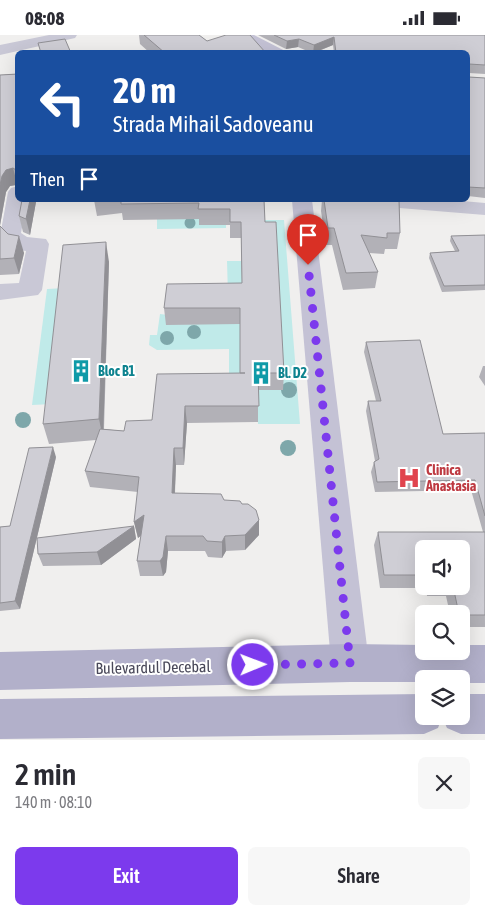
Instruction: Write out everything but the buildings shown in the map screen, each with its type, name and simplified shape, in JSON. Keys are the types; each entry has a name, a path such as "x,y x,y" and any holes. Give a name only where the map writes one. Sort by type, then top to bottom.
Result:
{"main road":[{"name":"Bulevardul Decebal","path":"0,671 350,663 485,663"},
{"path":"0,719 415,714"},
{"path":"470,714 485,714"}],"street":[{"path":"0,50 70,35"},
{"path":"242,35 275,50"},
{"path":"0,182 15,180"},
{"path":"0,292 30,290 38,244 22,244 10,235 16,202"},
{"path":"302,202 350,663"},
{"path":"399,202 485,209"}],"shaded area":[{"path":"157,219 200,219 200,225 226,225 226,228 157,229"},
{"path":"264,220 284,220 300,424 258,424 257,390 283,390 228,296 227,261 241,261"},
{"path":"65,288 53,404 32,405 47,289"},
{"path":"160,314 240,324 240,390 229,390 229,349 157,350 149,345 150,335 157,335"}],"place":[{"name":"Bloc B1","path":"81,371"},
{"name":"Bl. D2","path":"261,373"},
{"name":"Clinica Anastasia","path":"409,478"}],"route":[{"path":"253,665 350,663 308,265"}]}
